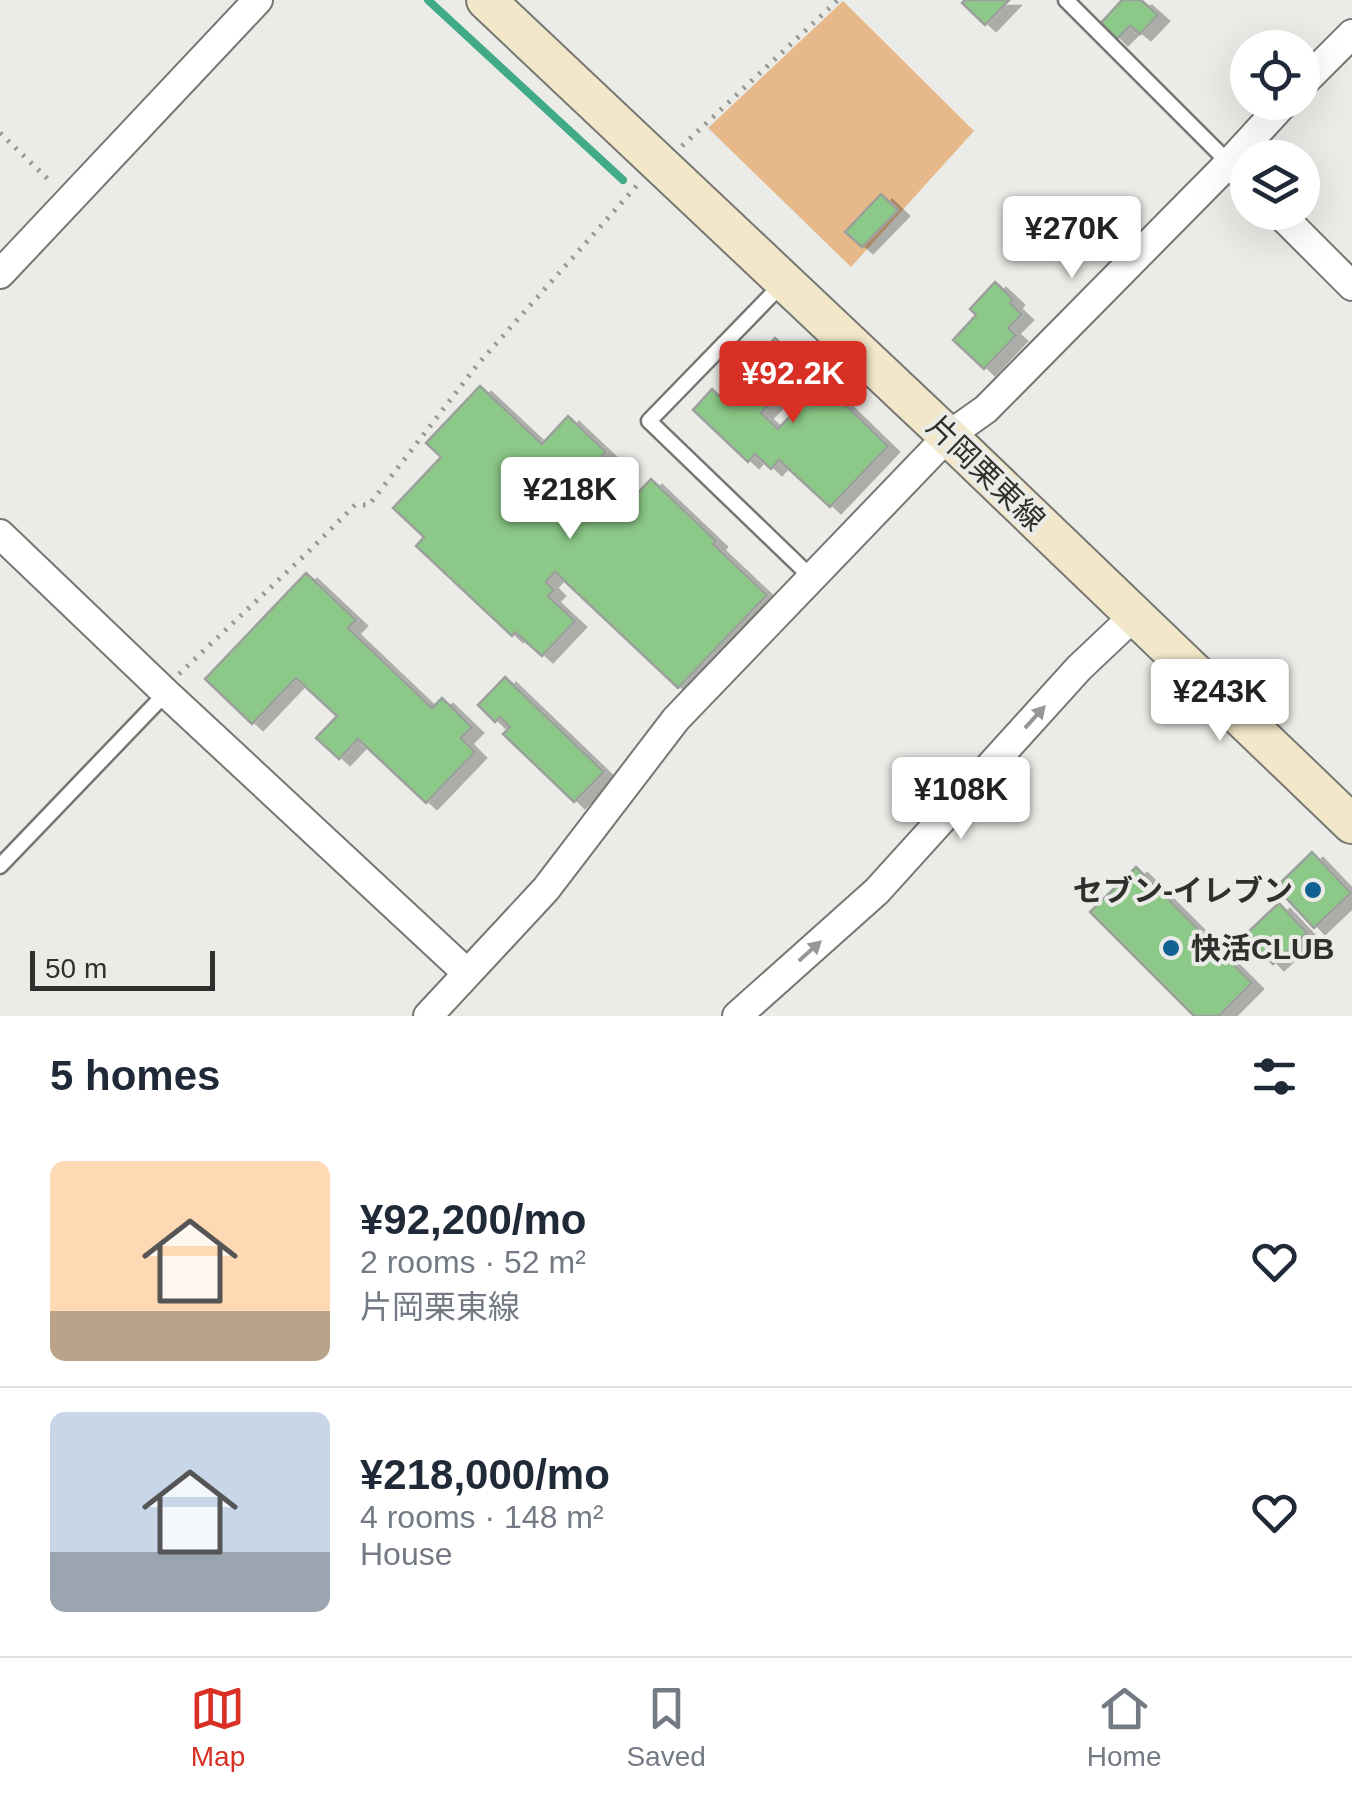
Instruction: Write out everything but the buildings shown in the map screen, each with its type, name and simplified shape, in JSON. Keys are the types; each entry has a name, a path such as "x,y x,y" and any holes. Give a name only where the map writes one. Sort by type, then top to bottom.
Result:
{"main road":[{"name":"片岡栗東線","path":"486,0 1352,824"}],"street":[{"path":"0,274 258,0"},
{"path":"1320,66 1352,34"},
{"path":"428,1016 546,889 676,719 948,436 986,409 1230,180"},
{"path":"1296,230 1352,286"},
{"path":"0,534 467,973"},
{"path":"738,1016 877,891 1079,668 1135,615"}],"lane":[{"path":"1066,0 1230,164"},
{"path":"784,282 649,421 812,578"},
{"path":"0,866 164,691"}],"path":[{"path":"164,691 355,505 369,505 478,364 640,181 662,166 838,0"},
{"path":"0,133 70,200"}],"shaded area":[{"path":"843,1 974,131 851,267 708,128"}],"waterway":[{"path":"428,0 623,180"}],"place":[{"name":"セブン-イレブン","path":"1313,890"},
{"name":"快活CLUB","path":"1171,948"}]}
